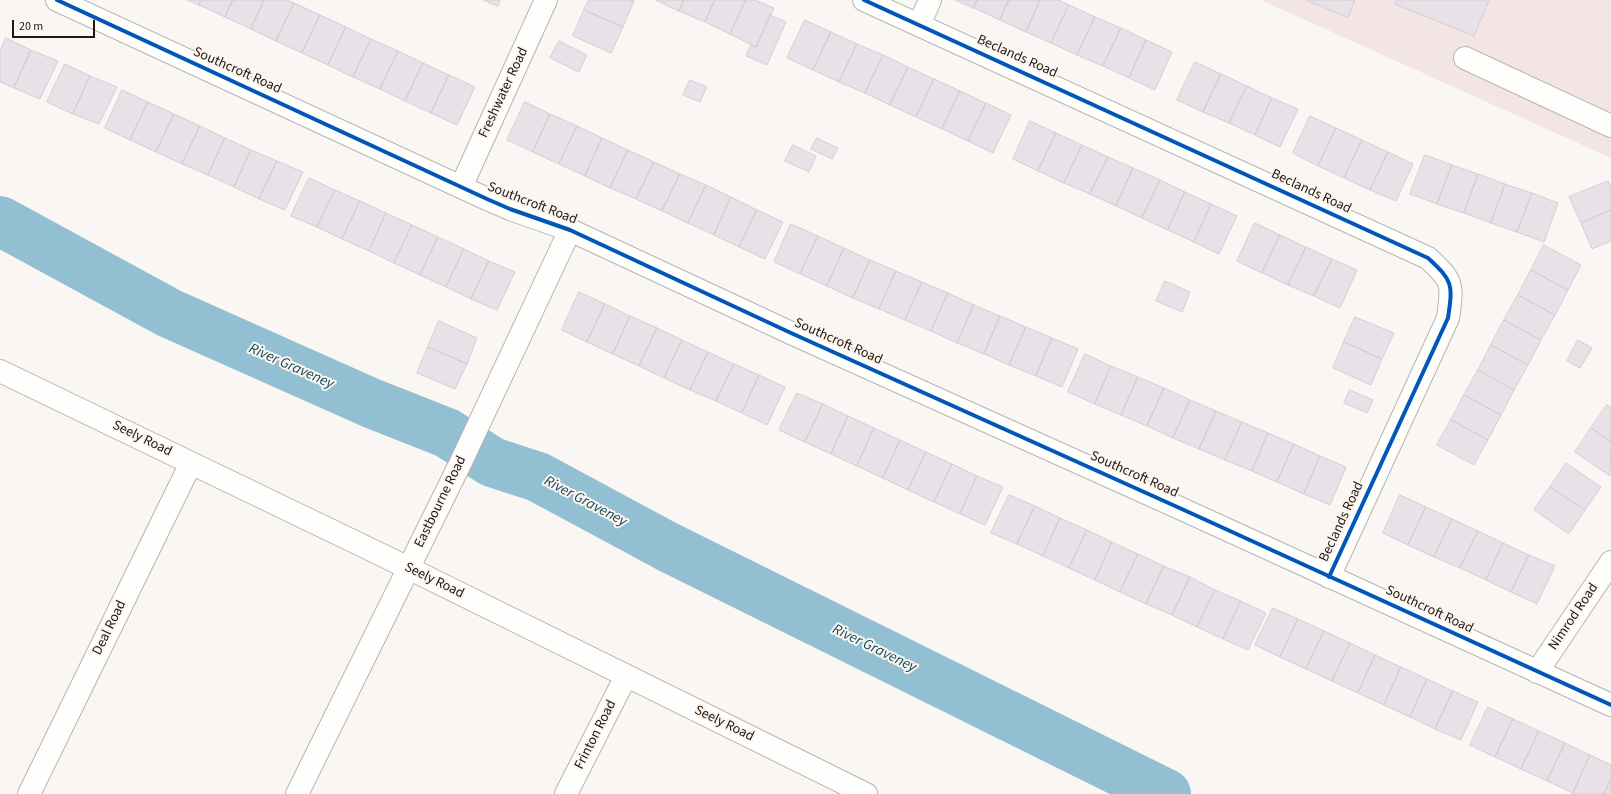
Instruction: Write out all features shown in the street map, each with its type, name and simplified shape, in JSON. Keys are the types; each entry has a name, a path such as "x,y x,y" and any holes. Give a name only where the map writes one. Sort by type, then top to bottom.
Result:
{"street":[{"name":"Southcroft Road","path":"57,0 461,187 510,209 570,230 791,333 1611,705"},
{"name":"Freshwater Road","path":"461,187 546,0"},
{"name":"Beclands Road","path":"864,0 1428,258 1444,273 1449,283 1451,295 1448,318 1329,577"},
{"path":"919,25 930,0"},
{"path":"1466,58 1611,126"},
{"name":"Eastbourne Road","path":"297,794 460,464 570,230"},
{"name":"Seely Road","path":"0,371 408,568 626,676 837,788 866,794"},
{"name":"Deal Road","path":"29,794 191,463"},
{"name":"Nimrod Road","path":"1537,672 1611,562"},
{"name":"Frinton Road","path":"566,794 626,676"}],"shaded area":[{"path":"1261,0 1611,0 1611,158"}],"building":[{"path":"188,0 201,0 199,5"},
{"path":"201,0 233,0 225,17 199,5"},
{"path":"233,0 264,0 251,29 225,17"},
{"path":"264,0 287,0 294,3 276,41 251,29"},
{"path":"484,0 500,0 498,6"},
{"path":"589,0 634,1 623,27 584,10"},
{"path":"656,0 684,0 679,11"},
{"path":"684,0 715,0 705,22 679,11"},
{"path":"715,0 746,0 730,34 705,22"},
{"path":"746,0 755,0 774,8 756,47 730,34"},
{"path":"956,0 977,0 974,8"},
{"path":"977,0 1009,0 1000,20 974,8"},
{"path":"1009,0 1040,0 1026,32 1000,20"},
{"path":"1040,0 1058,0 1069,5 1051,43 1026,32"},
{"path":"1306,0 1355,0 1348,17"},
{"path":"1397,0 1489,0 1474,36 1395,4"},
{"path":"294,3 320,15 302,53 276,41"},
{"path":"1069,5 1095,17 1077,55 1051,43"},
{"path":"584,10 623,27 611,53 573,36"},
{"path":"320,15 346,27 328,65 302,53"},
{"path":"770,15 786,22 767,65 746,56 751,45 756,47"},
{"path":"1095,17 1121,28 1103,66 1077,55"},
{"path":"805,20 831,32 813,70 787,58"},
{"path":"346,27 371,39 353,77 328,65"},
{"path":"1121,28 1146,40 1129,78 1103,66"},
{"path":"831,32 857,44 839,82 813,70"},
{"path":"6,38 31,50 14,88 0,82 0,51"},
{"path":"371,39 398,51 380,89 353,77"},
{"path":"1146,40 1172,52 1155,90 1129,78"},
{"path":"559,41 587,55 579,72 550,58"},
{"path":"857,44 883,55 865,93 839,82"},
{"path":"31,50 58,61 40,99 14,88"},
{"path":"398,51 423,63 405,101 380,89"},
{"path":"883,55 908,67 890,105 865,93"},
{"path":"1195,62 1221,74 1203,112 1177,100"},
{"path":"423,63 449,75 431,113 405,101"},
{"path":"65,64 90,76 73,114 47,102"},
{"path":"908,67 934,79 916,117 890,105"},
{"path":"1221,74 1247,86 1229,123 1203,112"},
{"path":"449,75 475,87 457,125 431,113"},
{"path":"90,76 117,87 99,124 73,114"},
{"path":"934,79 960,91 942,129 916,117"},
{"path":"690,80 707,87 700,102 683,95"},
{"path":"1247,86 1272,98 1255,135 1229,123"},
{"path":"122,90 148,102 130,140 105,128"},
{"path":"960,91 986,103 968,141 942,129"},
{"path":"1272,98 1298,109 1280,147 1255,135"},
{"path":"148,102 174,114 156,152 130,140"},
{"path":"525,102 550,114 533,152 507,140"},
{"path":"986,103 1011,115 993,153 968,141"},
{"path":"174,114 200,126 182,164 156,152"},
{"path":"550,114 577,126 559,164 533,152"},
{"path":"1310,116 1336,128 1318,166 1293,153"},
{"path":"1030,121 1056,133 1038,171 1013,159"},
{"path":"200,126 225,138 208,175 182,164"},
{"path":"577,126 602,138 585,176 559,164"},
{"path":"1336,128 1362,140 1344,178 1318,166"},
{"path":"1056,133 1082,145 1064,183 1038,171"},
{"path":"225,138 251,150 234,187 208,175"},
{"path":"602,138 628,150 610,188 585,176"},
{"path":"817,138 838,148 832,159 811,149"},
{"path":"1362,140 1388,152 1370,190 1344,178"},
{"path":"793,145 816,156 809,172 785,161"},
{"path":"1082,145 1108,157 1090,194 1064,183"},
{"path":"251,150 277,161 259,199 234,187"},
{"path":"628,150 654,162 636,199 610,188"},
{"path":"1388,152 1413,164 1396,201 1370,190"},
{"path":"1425,155 1452,165 1437,204 1410,194"},
{"path":"1108,157 1133,168 1116,206 1090,194"},
{"path":"277,161 303,172 285,210 259,199"},
{"path":"654,162 680,174 662,211 636,199"},
{"path":"1452,165 1478,174 1464,213 1437,204"},
{"path":"1133,168 1160,180 1142,218 1116,206"},
{"path":"680,174 706,185 688,223 662,211"},
{"path":"1478,174 1505,184 1491,223 1464,213"},
{"path":"309,178 335,190 317,227 291,216"},
{"path":"1160,180 1185,192 1168,230 1142,218"},
{"path":"1608,181 1611,188 1611,210 1581,223 1569,197"},
{"path":"1505,184 1532,193 1517,232 1491,223"},
{"path":"706,185 731,197 714,235 688,223"},
{"path":"335,190 360,201 342,239 317,227"},
{"path":"1185,192 1211,204 1194,242 1168,230"},
{"path":"1532,193 1558,203 1544,242 1517,232"},
{"path":"731,197 757,210 739,247 714,235"},
{"path":"360,201 386,213 369,251 342,239"},
{"path":"1211,204 1237,216 1219,254 1194,242"},
{"path":"757,210 783,222 765,259 739,247"},
{"path":"1611,210 1611,241 1592,249 1581,223"},
{"path":"386,213 412,225 394,263 369,251"},
{"path":"1255,223 1280,235 1262,273 1237,261"},
{"path":"791,224 818,236 800,274 774,262"},
{"path":"412,225 438,237 420,275 394,263"},
{"path":"1280,235 1306,247 1288,285 1262,273"},
{"path":"818,236 844,248 827,286 800,274"},
{"path":"438,237 464,249 446,287 420,275"},
{"path":"1544,245 1581,265 1568,290 1531,270"},
{"path":"1306,247 1332,259 1314,296 1288,285"},
{"path":"844,248 870,260 853,298 827,286"},
{"path":"464,249 489,261 471,299 446,287"},
{"path":"1332,259 1357,270 1340,308 1314,296"},
{"path":"870,260 896,271 879,309 853,298"},
{"path":"489,261 515,272 497,310 471,299"},
{"path":"1531,270 1568,290 1555,315 1518,295"},
{"path":"896,271 922,282 905,320 879,309"},
{"path":"1165,281 1190,292 1182,312 1156,301"},
{"path":"922,282 948,293 931,331 905,320"},
{"path":"579,292 605,304 587,342 562,330"},
{"path":"948,293 974,305 957,343 931,331"},
{"path":"1518,295 1555,315 1541,340 1504,320"},
{"path":"605,304 630,316 613,354 587,342"},
{"path":"974,305 1000,316 984,354 957,343"},
{"path":"630,316 657,328 639,366 613,354"},
{"path":"1000,316 1026,327 1009,365 984,354"},
{"path":"1355,317 1394,333 1382,359 1344,342"},
{"path":"1504,320 1541,340 1528,365 1491,345"},
{"path":"439,321 477,338 467,364 428,347"},
{"path":"1026,327 1052,338 1036,376 1009,365"},
{"path":"657,328 682,340 664,378 639,366"},
{"path":"1052,338 1078,349 1062,387 1036,376"},
{"path":"682,340 708,352 690,390 664,378"},
{"path":"1578,340 1592,348 1580,368 1567,361"},
{"path":"1344,342 1382,359 1371,385 1333,368"},
{"path":"1491,345 1528,365 1514,390 1478,370"},
{"path":"428,347 467,364 455,389 417,373"},
{"path":"708,352 734,364 716,401 690,390"},
{"path":"1085,354 1111,366 1095,404 1068,392"},
{"path":"734,364 759,375 742,413 716,401"},
{"path":"1111,366 1138,377 1121,415 1095,404"},
{"path":"1478,370 1514,390 1501,415 1464,395"},
{"path":"759,375 785,387 767,425 742,413"},
{"path":"1138,377 1164,388 1147,426 1121,415"},
{"path":"1164,388 1190,400 1173,438 1147,426"},
{"path":"1350,390 1373,400 1367,413 1344,403"},
{"path":"797,393 823,404 805,442 779,430"},
{"path":"1464,395 1501,415 1488,440 1451,420"},
{"path":"1190,400 1216,411 1199,449 1173,438"},
{"path":"823,404 848,416 831,454 805,442"},
{"path":"1607,405 1611,408 1611,442 1591,428"},
{"path":"1216,411 1242,422 1225,460 1199,449"},
{"path":"848,416 874,428 857,466 831,454"},
{"path":"1451,420 1488,440 1474,465 1437,445"},
{"path":"1242,422 1268,433 1252,471 1225,460"},
{"path":"874,428 900,440 883,478 857,466"},
{"path":"1591,428 1611,442 1610,476 1575,452"},
{"path":"1268,433 1294,444 1277,482 1252,471"},
{"path":"900,440 926,452 908,490 883,478"},
{"path":"1294,444 1320,456 1304,494 1277,482"},
{"path":"926,452 952,464 934,502 908,490"},
{"path":"1320,456 1346,467 1330,505 1304,494"},
{"path":"1566,463 1601,487 1585,510 1550,487"},
{"path":"952,464 977,476 960,514 934,502"},
{"path":"977,476 1003,487 985,525 960,514"},
{"path":"1550,487 1585,510 1569,534 1534,510"},
{"path":"1009,495 1035,506 1017,544 991,533"},
{"path":"1400,495 1426,507 1408,545 1383,533"},
{"path":"1035,506 1060,518 1043,556 1017,544"},
{"path":"1426,507 1452,519 1434,557 1408,545"},
{"path":"1060,518 1087,530 1069,568 1043,556"},
{"path":"1452,519 1478,531 1460,568 1434,557"},
{"path":"1087,530 1112,542 1095,580 1069,568"},
{"path":"1478,531 1503,543 1486,580 1460,568"},
{"path":"1112,542 1138,554 1120,592 1095,580"},
{"path":"1503,543 1529,555 1511,592 1486,580"},
{"path":"1138,554 1164,566 1146,604 1120,592"},
{"path":"1529,555 1555,566 1537,604 1511,592"},
{"path":"1164,566 1190,577 1172,615 1146,604"},
{"path":"1190,577 1215,590 1197,627 1172,615"},
{"path":"1215,590 1241,601 1223,639 1197,627"},
{"path":"1241,601 1266,613 1248,650 1223,639"},
{"path":"1273,608 1298,619 1280,657 1255,645"},
{"path":"1298,619 1324,631 1306,669 1280,657"},
{"path":"1324,631 1350,643 1332,681 1306,669"},
{"path":"1350,643 1375,655 1358,693 1332,681"},
{"path":"1375,655 1401,667 1384,705 1358,693"},
{"path":"1401,667 1427,679 1410,717 1384,705"},
{"path":"1427,679 1453,691 1435,729 1410,717"},
{"path":"1453,691 1478,702 1461,740 1435,729"},
{"path":"1488,707 1513,719 1495,757 1470,745"},
{"path":"1513,719 1539,731 1521,769 1495,757"},
{"path":"1539,731 1565,743 1547,781 1521,769"},
{"path":"1565,743 1590,755 1573,793 1547,781"},
{"path":"1590,755 1611,765 1611,779 1604,794 1575,794 1573,793"},
{"path":"1611,779 1611,794 1604,794"}],"waterway":[{"name":"River Graveney","path":"0,221 169,313 371,403 447,433 492,462 538,477 668,547 1166,794"}],"cycle path":[{"path":"57,0 487,199 510,209 570,230 791,333 1611,705"},
{"path":"864,0 1428,258 1447,278 1450,290 1448,318 1329,577"}]}
